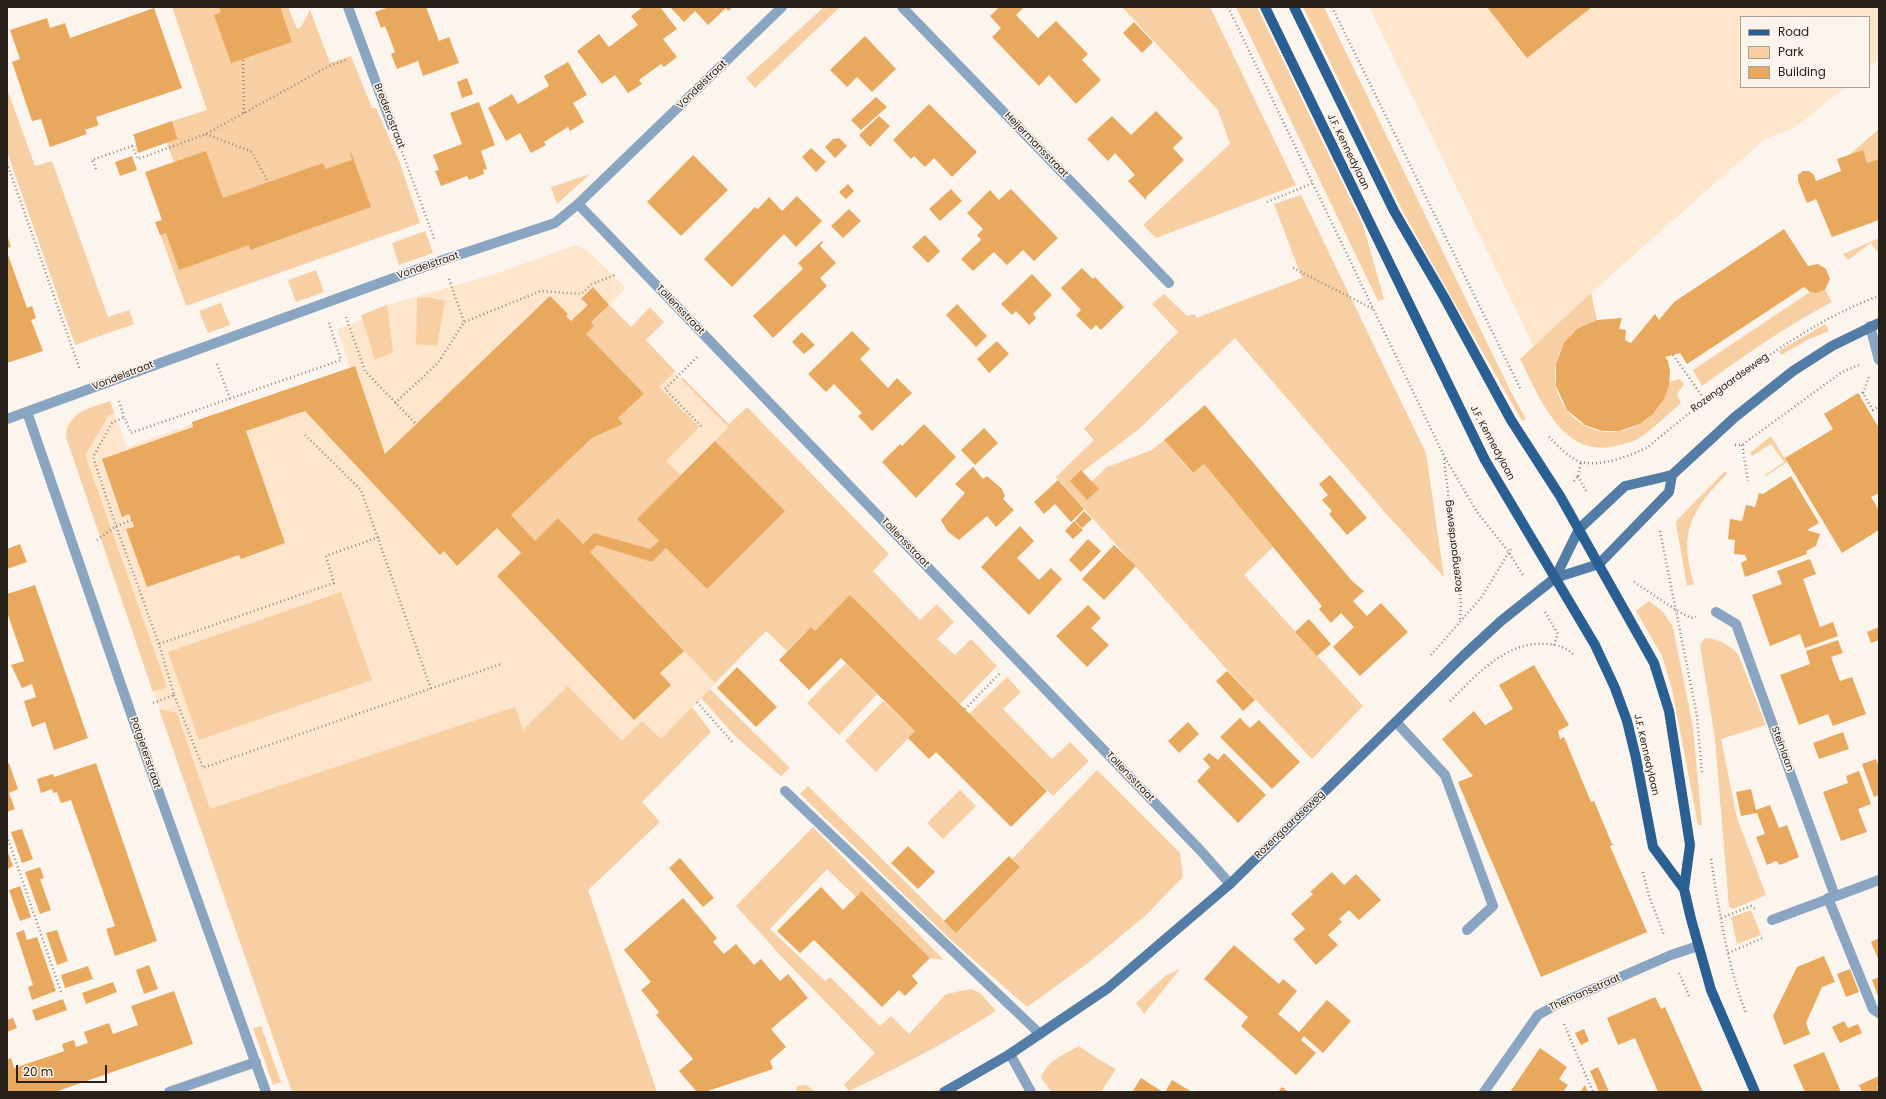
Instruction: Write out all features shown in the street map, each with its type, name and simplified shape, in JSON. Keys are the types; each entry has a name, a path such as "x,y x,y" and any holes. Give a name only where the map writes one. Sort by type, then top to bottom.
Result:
{"main road":[{"name":"J.F. Kennedylaan","path":"1265,7 1485,460 1595,645 1615,688 1627,721 1636,758 1653,847 1684,889"},
{"name":"J.F. Kennedylaan","path":"1294,7 1394,212 1444,297 1511,420 1579,529 1654,663 1669,711 1690,845 1684,889 1711,990 1755,1092"}],"street":[{"name":"Brederostraat","path":"348,7 392,126"},
{"name":"Vondelstraat","path":"7,419 442,260 555,223 578,204 782,7"},
{"name":"Heijermansstraat","path":"902,7 1169,283"},
{"name":"Tollensstraat","path":"578,204 1201,851 1230,884"},
{"path":"1672,475 1735,417 1793,371 1832,346 1875,324 1878,358"},
{"name":"Potgieterstraat","path":"27,412 141,745 266,1092"},
{"name":"Rozengaardseweg","path":"944,1092 1010,1054 1108,988 1230,884 1501,621 1556,578 1599,564 1669,492 1672,475 1626,486 1579,529 1556,578"},
{"name":"Steinlaan","path":"1716,612 1736,624 1873,1009 1879,1013"},
{"path":"1396,722 1444,775 1493,906 1467,930"},
{"path":"785,791 1040,1034"},
{"path":"1772,920 1879,880"},
{"name":"Themansstraat","path":"1484,1092 1538,1015 1556,1005 1671,955 1698,946"},
{"path":"1010,1054 1031,1092"},
{"path":"169,1092 256,1062"}],"path":[{"path":"1228,7 1444,456"},
{"path":"1332,7 1523,394"},
{"path":"96,169 92,160 132,146 138,159 206,134 329,66 365,53"},
{"path":"243,60 244,113"},
{"name":"Brederostraat","path":"392,126 430,225"},
{"path":"206,134 252,152 268,182"},
{"path":"7,163 87,389"},
{"path":"1267,202 1313,183"},
{"path":"395,402 438,363 464,322 541,291 581,294 592,284 613,276 631,259"},
{"path":"442,260 464,322"},
{"path":"1293,268 1374,309"},
{"name":"Rozengaardseweg","path":"1581,462 1619,459 1648,447 1729,382 1809,328 1832,315 1879,296"},
{"path":"340,297 365,371 416,424"},
{"path":"322,304 341,360 130,433 124,417 112,423 93,457 116,526 159,644 174,695 203,768 501,664"},
{"path":"703,428 665,389 711,343"},
{"path":"210,344 230,399"},
{"path":"1673,355 1705,400"},
{"path":"1701,447 1742,445 1842,372 1878,358"},
{"path":"1859,396 1863,393 1867,383"},
{"path":"1863,393 1873,410 1879,406"},
{"path":"1545,431 1565,452 1581,462 1578,476"},
{"path":"306,435 361,490 431,689"},
{"path":"1742,445 1748,480"},
{"name":"Rozengaardseweg","path":"1444,456 1477,512 1508,551 1481,598 1460,622 1461,603 1444,456"},
{"path":"1656,505 1697,716 1702,776"},
{"path":"97,540 116,526 132,520"},
{"path":"159,644 334,583 326,556 378,537"},
{"path":"1633,582 1676,610"},
{"path":"1538,643 1554,645 1558,634"},
{"path":"965,709 1015,658"},
{"path":"153,703 174,695"},
{"path":"697,702 734,743"},
{"path":"7,836 62,992"},
{"path":"1710,855 1728,953 1736,986 1747,1015"},
{"path":"1721,918 1751,906 1772,920 1766,937 1728,953"},
{"path":"1556,1005 1593,1092"}],"shaded area":[{"path":"1369,7 1879,7 1879,59 1870,66 1870,16 1740,16 1740,88 1845,88 1794,128 1765,139 1591,293 1534,347"},
{"path":"576,245 588,251 626,288 610,305 728,427 715,441 785,511 770,526 739,659 622,781 660,822 588,890 657,1092 292,1092 66,437 67,426 80,412 110,401 127,447 190,425 192,422 350,368 337,329 362,320 361,315 387,305 495,274"}],"green space":[{"path":"172,7 288,7 297,29 301,27 310,10 330,63 351,56 372,108 376,108 400,163 420,223 186,306 159,231 178,189 174,162 160,125 207,110"},
{"path":"824,7 840,7 755,88 746,78"},
{"path":"1122,7 1210,7 1296,185 1156,238 1143,225 1230,144 1218,110"},
{"path":"1236,7 1257,7 1363,225 1384,299 1378,301"},
{"path":"1303,7 1324,7 1510,390 1526,419 1522,421 1404,214"},
{"path":"7,89 35,166 52,161 108,317 129,310 134,324 75,345 7,152"},
{"path":"1879,129 1879,159 1867,163 1863,151 1849,155"},
{"path":"590,174 557,204 551,187"},
{"path":"1301,195 1426,453 1444,577 1389,517 1235,338 1138,430 1078,475 1088,485 1107,467 1152,450 1164,440 1192,473 1204,464 1273,547 1244,575 1363,706 1312,759 1231,674 1056,477 1094,440 1084,429 1178,332 1152,304 1164,294 1187,316 1195,314 1196,318 1302,278 1274,204"},
{"path":"425,231 433,253 399,265 392,243"},
{"path":"1879,238 1879,254 1871,243 1848,260 1843,254"},
{"path":"316,270 324,292 296,302 288,280"},
{"path":"1825,290 1832,302 1782,331 1702,386 1693,370 1810,292 1816,293"},
{"path":"1591,293 1597,320 1573,335 1559,355 1555,376 1560,397 1571,415 1589,427 1611,432 1636,426 1653,414 1664,396 1669,382 1680,379 1684,384 1677,394 1681,403 1641,437 1632,442 1596,448 1580,443 1567,434 1555,421 1544,406 1520,359"},
{"path":"427,297 445,301 437,346 416,344 417,298"},
{"path":"221,303 230,325 208,333 199,311"},
{"path":"387,305 393,352 375,360 361,315"},
{"path":"609,305 631,327 650,307 664,322 646,340 675,371 659,387 699,427 666,461 681,475 637,519 659,541 650,549 594,533 583,544 558,518 535,541 511,515 592,438 623,424 618,418 644,395 586,334 591,322"},
{"path":"1825,324 1829,331 1807,340 1781,355 1779,351"},
{"path":"682,377 729,424 747,407 889,554 873,571 920,620 937,604 954,622 937,639 955,655 971,639 997,666 960,704 850,596 815,631 811,627 787,651 766,631 715,683 590,552 597,545 652,561 666,548 707,589 784,512 715,441 728,427 681,379"},
{"path":"110,401 114,413 109,415 85,455 167,687 153,692 66,437 68,428 75,416 87,409"},
{"path":"1771,436 1787,462 1766,476 1765,475 1784,462 1771,444 1752,456 1750,453"},
{"path":"1725,471 1727,474 1704,499 1691,523 1687,550 1689,566 1694,584 1687,586 1676,524 1677,520"},
{"path":"341,592 372,680 199,740 168,652"},
{"path":"1649,601 1663,612 1673,627 1693,727 1702,825 1698,825 1672,689 1662,656 1636,611"},
{"path":"1705,638 1715,639 1724,643 1733,649 1739,656 1766,725 1721,739 1737,818 1766,895 1733,909 1729,907 1715,739 1700,645"},
{"path":"846,663 877,694 839,735 807,703"},
{"path":"1007,677 1021,692 1003,709 1052,759 1070,742 1089,761 1053,796 969,714"},
{"path":"568,686 622,741 642,721 661,739 692,707 711,732 642,802 660,822 588,890 657,1092 292,1092 159,709 177,713 210,809 515,707 523,730"},
{"path":"710,689 790,768 781,776 735,736 701,698"},
{"path":"883,701 915,731 876,772 845,741"},
{"path":"1097,770 1180,853 1183,877 1145,916 1088,963 1027,1007 950,939 800,794 808,786 956,932 1020,867 1012,859"},
{"path":"960,790 976,806 943,839 927,823"},
{"path":"813,827 944,960 930,958 863,891 856,897 827,869 770,929 825,981 830,977 880,1026 891,1016 909,1034 946,994 971,989 980,993 996,1011 924,1053 849,1091 844,1085 875,1053 781,956 736,906"},
{"path":"1751,910 1761,935 1737,944 1731,917"},
{"path":"1180,969 1144,1014 1136,1003 1165,976"},
{"path":"261,1026 281,1082 273,1085 253,1028"},
{"path":"1079,1046 1096,1058 1116,1069 1101,1092 1052,1092 1041,1078 1043,1072 1062,1055"},
{"path":"806,1085 816,1092 796,1092 797,1086"}],"building":[{"path":"219,7 280,7 292,42 231,63 214,15 221,12"},
{"path":"389,7 426,7 439,41 449,37 459,63 423,76 418,61 397,69 391,54 395,52 385,26 381,28 375,12"},
{"path":"643,7 660,7 677,29 663,39 677,57 664,67 661,64 639,80 642,84 628,93 615,75 602,84 577,51 599,34 609,47 638,25 631,16"},
{"path":"670,7 733,7 728,11 726,8 708,25 695,11 684,22"},
{"path":"999,7 1022,7 1023,8 1016,15 1038,38 1056,21 1088,54 1082,60 1101,80 1076,104 1049,75 1039,86 992,37 1001,28 990,16"},
{"path":"1487,7 1592,7 1527,58"},
{"path":"154,8 182,88 96,117 99,125 85,130 87,134 50,147 41,119 32,121 12,62 20,59 10,30 47,18 50,28 65,23 70,38"},
{"path":"1134,22 1153,42 1142,53 1123,33"},
{"path":"865,36 896,69 872,92 857,77 847,87 830,70"},
{"path":"568,62 587,95 573,103 584,122 570,131 568,127 544,142 546,145 531,153 520,133 506,141 488,108 512,94 518,104 549,86 544,76"},
{"path":"467,78 473,94 462,98 457,82"},
{"path":"876,97 887,107 861,130 851,120"},
{"path":"479,102 495,145 481,151 487,169 483,170 484,174 469,180 467,176 441,186 435,171 439,170 433,155 462,144 450,113"},
{"path":"929,104 977,152 952,177 934,158 925,167 914,156 911,159 893,140"},
{"path":"1156,111 1183,138 1173,148 1184,160 1146,197 1146,200 1128,181 1135,175 1115,153 1108,161 1087,139 1112,116 1131,135"},
{"path":"879,116 890,126 870,147 859,135"},
{"path":"172,121 177,138 180,138 138,153 134,136 132,135"},
{"path":"839,138 847,146 835,158 825,147 833,139"},
{"path":"811,148 826,162 816,172 802,157"},
{"path":"1863,150 1867,163 1879,159 1879,220 1832,237 1816,199 1807,203 1798,181 1798,175 1803,171 1809,171 1814,175 1816,181 1841,171 1837,159"},
{"path":"206,151 223,198 323,163 326,169 352,160 351,152 371,207 250,250 249,245 179,270 166,233 160,235 155,222 162,220 145,172"},
{"path":"693,155 728,190 681,236 647,202"},
{"path":"132,156 137,170 120,176 115,162"},
{"path":"848,184 854,191 846,199 839,192"},
{"path":"951,189 962,201 940,221 929,209"},
{"path":"1011,189 1058,238 1034,261 1023,250 1007,265 994,252 973,271 961,259 981,240 977,235 983,229 967,213 990,190 999,200"},
{"path":"797,196 822,221 796,247 784,234 732,287 704,259 755,207 758,209 769,197 782,211"},
{"path":"849,209 861,221 843,238 831,226"},
{"path":"1784,229 1808,266 1818,264 1826,269 1830,279 1825,290 1816,293 1810,292 1804,287 1687,364 1680,353 1665,357 1668,361 1670,371 1669,385 1664,399 1653,414 1640,424 1619,431 1602,431 1585,425 1567,410 1556,386 1556,364 1564,343 1577,329 1597,320 1622,318 1619,329 1626,330 1625,340 1631,343 1655,314 1659,320 1674,302"},
{"path":"7,235 11,247 7,248"},
{"path":"925,235 940,251 928,263 912,247"},
{"path":"822,241 823,242 820,246 836,263 820,278 827,286 773,338 753,316 803,269 798,263"},
{"path":"7,252 27,308 32,306 36,318 31,320 43,351 7,363"},
{"path":"1082,268 1093,279 1095,277 1124,307 1101,330 1096,325 1091,330 1076,315 1081,310 1061,288"},
{"path":"1032,274 1052,295 1033,314 1036,318 1029,325 1016,311 1012,315 1001,304"},
{"path":"593,287 609,305 591,322 594,326 586,334 644,394 618,418 623,424 592,438 511,515 535,541 558,518 583,544 594,533 650,549 659,541 637,519 715,441 785,511 707,589 666,548 652,562 597,545 590,552 684,651 660,673 671,685 634,720 497,576 521,553 497,528 457,566 444,551 440,555 305,411 246,431 285,543 241,559 239,555 147,587 126,529 134,527 132,520 129,514 122,517 102,459 193,427 192,422 355,366 385,454 550,296 568,314 566,316 571,321 588,305 581,299"},
{"path":"957,304 987,336 976,347 946,315"},
{"path":"852,331 870,349 860,359 888,388 897,378 912,393 872,431 858,416 862,413 834,384 826,392 808,374"},
{"path":"802,332 815,345 804,354 792,342"},
{"path":"997,341 1009,354 989,373 977,359"},
{"path":"1858,393 1879,428 1879,493 1871,497 1879,510 1879,530 1842,553 1785,458 1833,429 1824,414"},
{"path":"1205,405 1352,581 1364,591 1353,601 1367,616 1381,603 1408,632 1360,676 1333,647 1354,627 1341,613 1331,623 1319,609 1322,606 1204,464 1193,473 1164,440"},
{"path":"924,424 956,457 916,498 882,462 900,444 902,446"},
{"path":"984,428 998,443 975,465 961,450"},
{"path":"973,467 983,479 987,476 1002,489 1005,496 1003,499 1014,510 996,527 987,516 959,540 948,532 941,520 965,493 955,484"},
{"path":"1081,470 1099,489 1087,500 1070,481"},
{"path":"1330,475 1367,518 1347,535 1329,514 1332,511 1322,500 1328,495 1319,484"},
{"path":"1791,476 1819,523 1807,530 1820,534 1816,546 1806,551 1807,554 1745,577 1741,563 1747,560 1745,555 1734,554 1735,540 1728,539 1730,519 1742,521 1746,505 1755,507 1759,493 1763,494"},
{"path":"1058,480 1084,509 1071,522 1055,504 1044,514 1034,502"},
{"path":"1084,511 1092,519 1082,528 1075,521"},
{"path":"1074,521 1083,530 1073,539 1065,531"},
{"path":"1020,526 1034,541 1017,558 1039,580 1051,568 1062,579 1029,615 981,567"},
{"path":"1088,539 1101,551 1081,572 1069,560"},
{"path":"20,544 27,562 7,569 7,549"},
{"path":"1114,545 1136,566 1104,600 1082,579"},
{"path":"1810,559 1816,574 1803,579 1820,627 1833,622 1838,636 1805,648 1800,634 1770,646 1752,595 1782,584 1777,571"},
{"path":"35,585 88,738 54,750 45,722 32,727 24,701 36,697 32,684 22,688 11,665 24,661 7,612 7,594"},
{"path":"850,595 1047,791 1011,827 936,752 929,759 908,738 915,731 841,658 809,690 779,660 811,627 815,631"},
{"path":"1088,605 1101,618 1091,628 1109,645 1087,667 1056,636"},
{"path":"1309,619 1331,644 1317,656 1295,632"},
{"path":"1879,627 1879,640 1871,643 1867,632"},
{"path":"1838,640 1843,653 1831,657 1840,681 1852,677 1866,714 1833,726 1828,714 1799,725 1780,675 1810,664 1806,651"},
{"path":"1534,665 1569,725 1558,731 1560,739 1564,737 1591,802 1594,801 1612,844 1615,844 1610,846 1647,932 1541,977 1458,782 1473,776 1442,739 1474,711 1485,725 1513,709 1499,685"},
{"path":"737,667 777,707 756,727 717,688"},
{"path":"1227,671 1255,700 1243,711 1216,681"},
{"path":"1240,718 1250,728 1259,720 1300,762 1272,789 1220,737"},
{"path":"1188,722 1199,734 1179,753 1168,741"},
{"path":"1843,732 1849,749 1819,759 1813,743"},
{"path":"1209,753 1218,760 1224,753 1266,795 1238,823 1197,781 1210,767 1203,759"},
{"path":"1876,759 1879,767 1879,795 1874,797 1862,764"},
{"path":"9,763 18,789 9,793 15,809 7,812 7,764"},
{"path":"96,763 157,941 115,956 106,929 115,926 71,800 61,803 57,792 53,793 52,789 41,793 37,779 53,774 54,777"},
{"path":"1859,771 1871,804 1858,809 1867,832 1841,841 1823,792 1848,783 1846,776"},
{"path":"1751,789 1756,810 1770,805 1779,828 1787,825 1799,857 1780,865 1776,861 1767,865 1756,837 1765,834 1757,813 1741,816 1736,792"},
{"path":"22,829 33,859 22,863 11,832"},
{"path":"908,846 935,872 918,889 891,863"},
{"path":"7,850 13,866 7,869"},
{"path":"1009,856 1020,867 956,933 944,921"},
{"path":"680,858 714,898 703,907 669,868"},
{"path":"40,867 44,878 40,879 51,910 40,914 25,872"},
{"path":"1332,872 1344,885 1356,874 1381,900 1359,920 1349,910 1339,919 1342,922 1328,935 1338,945 1316,965 1293,939 1305,929 1291,914 1313,894 1310,892"},
{"path":"20,886 31,917 20,921 9,890"},
{"path":"821,887 843,910 862,891 930,958 912,976 918,983 905,996 899,990 882,1007 814,940 800,953 777,931"},
{"path":"683,898 717,938 713,942 724,954 736,944 754,965 761,959 780,981 788,974 808,998 771,1029 786,1047 770,1061 773,1069 705,1092 697,1092 679,1071 693,1059 656,1015 659,1012 641,990 651,982 624,950"},
{"path":"24,930 27,940 37,937 56,991 32,1000 28,987 33,985 16,933"},
{"path":"57,930 68,961 57,965 46,933"},
{"path":"1879,938 1879,961 1871,942"},
{"path":"1234,945 1279,984 1283,979 1297,991 1278,1014 1299,1032 1327,1000 1351,1021 1323,1053 1304,1036 1301,1040 1316,1053 1296,1075 1241,1026 1248,1017 1204,979"},
{"path":"1824,956 1835,982 1822,987 1806,1023 1810,1034 1784,1045 1773,1016 1797,967"},
{"path":"149,965 158,989 144,994 136,970"},
{"path":"88,966 93,979 65,988 61,975"},
{"path":"1850,969 1859,992 1846,997 1837,974"},
{"path":"1879,977 1879,999 1872,980"},
{"path":"113,982 117,992 86,1004 82,993"},
{"path":"174,991 193,1044 55,1092 7,1092 7,1060 11,1058 14,1068 64,1051 62,1044 74,1040 76,1047 88,1043 84,1032 109,1023 113,1034 138,1025 131,1006"},
{"path":"1655,997 1661,1009 1665,1007 1703,1092 1658,1092 1635,1038 1618,1045 1607,1018"},
{"path":"63,999 67,1010 36,1021 32,1010"},
{"path":"13,1018 17,1028 7,1032 7,1020"},
{"path":"1844,1021 1848,1028 1858,1024 1862,1033 1840,1043 1832,1027"},
{"path":"1584,1029 1589,1041 1581,1045 1575,1033"},
{"path":"1540,1048 1567,1067 1559,1079 1568,1085 1563,1092 1510,1092"},
{"path":"1824,1052 1841,1092 1805,1092 1793,1065"},
{"path":"1598,1067 1609,1092 1599,1092 1590,1071"},
{"path":"1879,1076 1879,1086 1877,1087 1879,1092 1862,1092 1859,1085"},
{"path":"1141,1078 1163,1092 1132,1092"},
{"path":"1172,1080 1192,1092 1165,1092"},
{"path":"1585,1085 1588,1092 1580,1092"},
{"path":"1282,1087 1289,1092 1278,1092"}]}
